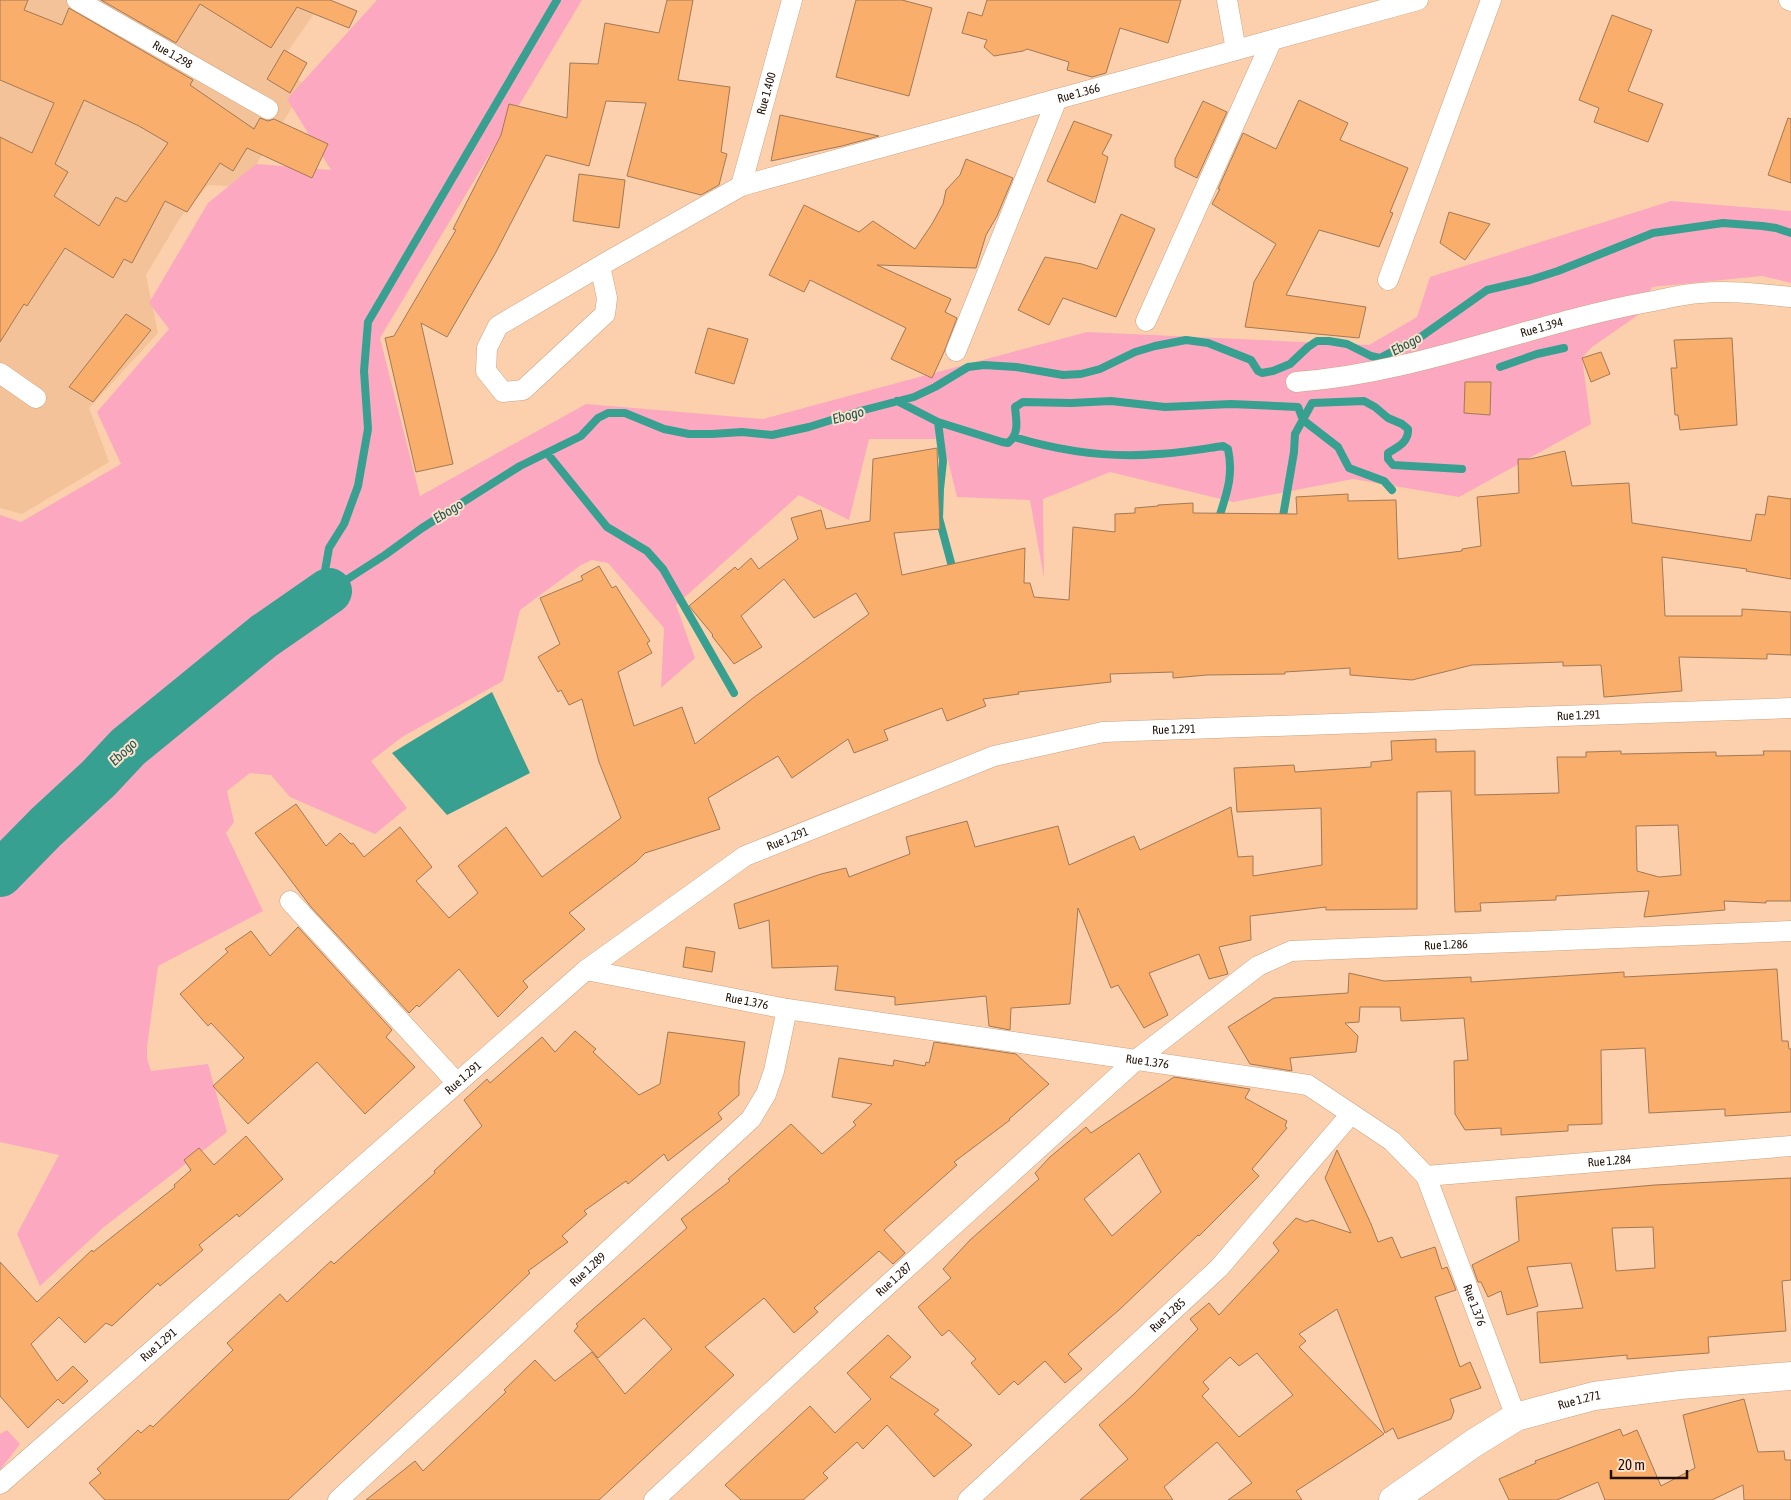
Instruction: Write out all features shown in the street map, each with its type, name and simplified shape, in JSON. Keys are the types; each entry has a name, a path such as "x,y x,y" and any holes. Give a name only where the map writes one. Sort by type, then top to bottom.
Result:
{"street":[{"name":"Rue 1.298","path":"77,0 268,109"},
{"name":"Rue 1.400","path":"741,186 792,0"},
{"path":"1227,0 1236,50"},
{"name":"Rue 1.366","path":"600,266 607,298 605,314 523,390 503,392 486,372 486,348 498,326 600,266 741,186 1418,0"},
{"path":"1388,280 1491,0"},
{"path":"1146,321 1272,40"},
{"path":"956,351 1057,99"},
{"name":"Rue 1.394","path":"1296,382 1334,379 1404,366 1607,310 1700,293 1750,293 1791,297"},
{"path":"0,373 36,398"},
{"name":"Rue 1.291","path":"0,1484 586,970 745,856 985,759 1103,732 1791,708"},
{"path":"290,901 457,1083"},
{"name":"Rue 1.286","path":"1136,1060 1258,966 1291,951 1791,931"},
{"name":"Rue 1.376","path":"586,970 787,1009 1308,1085 1392,1140 1426,1176 1516,1417"},
{"name":"Rue 1.289","path":"338,1500 751,1119 766,1094 774,1071 787,1009"},
{"name":"Rue 1.287","path":"654,1500 1136,1060"},
{"name":"Rue 1.285","path":"968,1500 1219,1268 1351,1114"},
{"name":"Rue 1.284","path":"1426,1176 1791,1146"},
{"name":"Rue 1.271","path":"1394,1500 1474,1443 1516,1417 1594,1396 1680,1385 1791,1376"}],"shaded area":[{"path":"0,0 306,0 318,8 277,67 306,85 242,187 208,185 180,218 146,275 158,333 89,408 109,462 22,514 0,508"},
{"path":"377,0 582,0 380,338 420,496 586,404 763,419 1087,332 1369,345 1417,317 1430,277 1671,201 1791,211 1791,283 1762,276 1652,287 1638,315 1592,347 1582,358 1591,424 1459,497 1353,479 1233,502 1110,472 1043,499 1044,578 1030,500 957,497 948,460 938,439 869,439 849,520 799,495 676,605 695,658 661,688 664,628 608,563 592,560 581,565 520,610 503,681 402,737 371,761 407,808 375,834 290,797 271,775 250,773 227,791 234,822 226,833 263,911 158,966 147,1058 151,1071 208,1064 227,1132 104,1227 40,1286 17,1234 59,1155 0,1142 0,515 21,522 121,464 97,412 169,329 149,303 208,203 256,164 331,170 287,99"},
{"path":"7,1430 20,1444 0,1470 0,1434"}],"water":[{"path":"492,692 530,773 447,815 392,753"}],"building":[{"path":"0,0 28,0 24,10 62,25 69,8 193,80 190,85 254,129 260,118 268,121 274,119 328,144 312,178 247,148 233,171 220,163 187,212 165,201 132,263 124,259 113,278 65,248 27,306 24,304 0,342 0,137 32,153 54,103 0,80","holes":["84,100 139,126 168,143 126,202 116,197 99,226 54,196 68,172 55,164"]},
{"path":"101,0 330,0 357,11 349,28 297,7 271,48 200,4 176,43"},
{"path":"667,0 693,0 678,80 730,87 721,152 727,154 719,185 701,195 627,176 646,103 606,101 589,166 546,155 496,252 447,337 421,323 453,464 416,472 385,338 394,336 456,230 453,229 501,135 509,104 567,118 570,63 598,64 605,23 659,33"},
{"path":"856,0 902,0 932,8 909,96 836,77"},
{"path":"987,0 1181,0 1168,43 1120,28 1106,73 1092,77 1067,70 1069,62 1027,49 994,56 984,47 987,40 962,33 968,12 982,16"},
{"path":"1612,15 1652,30 1628,91 1663,104 1648,142 1594,122 1599,108 1579,100"},
{"path":"284,50 307,63 290,93 267,79"},
{"path":"1299,100 1348,123 1340,140 1408,168 1390,212 1393,213 1379,247 1319,230 1286,295 1366,307 1359,338 1245,327 1254,282 1276,244 1212,204 1243,133 1276,149"},
{"path":"1203,101 1227,112 1197,178 1175,167 1175,159"},
{"path":"780,115 879,136 771,161"},
{"path":"1788,118 1791,119 1791,183 1768,175"},
{"path":"1074,121 1112,135 1102,154 1108,157 1095,203 1047,181"},
{"path":"966,159 1013,178 997,216 986,235 976,268 877,265 951,299 945,312 957,318 932,378 891,359 906,328 810,280 804,292 769,275 804,205 859,232 873,221 915,249 943,204 946,190 960,175"},
{"path":"579,174 625,180 619,228 573,221"},
{"path":"1449,212 1490,224 1465,260 1440,243"},
{"path":"1121,214 1155,229 1116,317 1063,298 1049,325 1018,310 1045,257 1097,269"},
{"path":"126,314 151,330 93,402 69,387"},
{"path":"708,328 748,339 734,384 695,373"},
{"path":"1732,338 1737,425 1680,430 1678,415 1675,415 1671,368 1677,368 1674,340"},
{"path":"1601,352 1610,374 1591,382 1582,358"},
{"path":"1465,382 1491,382 1490,415 1464,413"},
{"path":"937,448 940,529 894,533 902,575 1025,548 1024,583 1030,583 1034,597 1069,600 1073,527 1115,532 1115,514 1135,513 1135,508 1193,503 1193,513 1297,514 1296,497 1348,494 1348,501 1396,500 1398,559 1462,551 1462,549 1481,546 1477,497 1519,493 1518,459 1530,459 1565,451 1572,486 1629,483 1632,523 1751,541 1756,514 1765,515 1768,496 1791,499 1791,579 1746,571 1747,569 1662,557 1665,616 1742,616 1742,609 1791,612 1791,655 1767,654 1767,659 1679,657 1682,691 1604,697 1601,665 1563,666 1563,662 1472,665 1412,680 1350,675 1350,668 1285,672 1285,674 1207,675 1173,678 1173,672 1110,674 1111,682 1018,692 1019,694 983,699 986,706 947,721 942,708 884,730 888,740 854,753 848,739 792,778 778,756 708,798 720,829 645,853 569,913 585,929 523,981 528,987 498,1017 459,969 419,1007 417,1005 409,1013 311,907 255,833 296,804 326,846 340,833 351,844 353,843 364,857 400,827 432,867 416,881 449,918 478,893 458,866 506,827 542,877 621,818 599,762 582,699 569,705 561,690 558,692 538,657 560,644 540,598 583,580 581,576 599,566 612,588 616,586 650,641 647,643 652,653 618,672 634,726 682,707 695,744 753,698 869,614 856,593 814,618 784,579 741,616 762,647 734,664 689,606 735,567 738,570 751,558 759,569 798,539 791,518 821,510 826,529 870,521 873,459"},
{"path":"1436,739 1436,752 1475,751 1475,795 1559,793 1557,757 1586,757 1586,752 1621,751 1621,754 1716,752 1716,756 1764,755 1763,751 1791,751 1791,901 1766,901 1766,903 1724,901 1725,910 1644,917 1649,891 1556,896 1556,900 1480,903 1481,911 1455,912 1451,791 1417,792 1417,909 1326,910 1326,907 1250,916 1251,940 1219,947 1228,974 1209,979 1199,954 1149,973 1168,1015 1144,1028 1118,985 1111,988 1078,908 1070,1004 1011,1008 1010,1030 989,1026 986,996 895,1005 895,997 835,990 838,966 772,968 769,920 739,929 734,904 821,874 846,868 849,877 910,854 906,837 967,821 975,847 1058,826 1069,865 1134,836 1140,850 1231,807 1238,857 1253,856 1253,876 1322,865 1321,808 1237,812 1234,768 1294,765 1295,772 1371,767 1371,762 1392,760 1391,741","holes":["1678,825 1681,875 1659,877 1637,871 1636,826"]},
{"path":"298,927 392,1030 386,1037 415,1067 365,1114 317,1062 248,1124 213,1086 244,1058 211,1023 208,1026 180,994 228,952 225,949 251,931 270,956"},
{"path":"686,947 715,952 712,972 683,967"},
{"path":"1777,969 1782,1041 1788,1041 1789,1049 1791,1049 1791,1112 1725,1116 1725,1109 1649,1113 1645,1048 1601,1050 1602,1124 1568,1125 1568,1131 1501,1135 1501,1128 1465,1130 1455,1114 1454,1061 1468,1060 1464,1018 1401,1021 1400,1007 1360,1007 1359,1022 1345,1023 1358,1036 1356,1052 1290,1058 1292,1071 1250,1064 1228,1027 1274,998 1348,993 1349,973 1384,981 1471,977 1471,982 1624,972 1624,977"},
{"path":"575,1031 596,1049 593,1052 639,1095 660,1084 668,1032 745,1042 739,1081 739,1095 718,1113 722,1119 668,1161 664,1154 628,1184 626,1181 584,1211 587,1214 562,1236 568,1242 528,1271 530,1273 288,1500 105,1500 89,1483 101,1473 97,1469 138,1430 141,1433 150,1425 153,1427 233,1350 227,1343 280,1294 287,1302 331,1261 334,1264 435,1173 434,1171 482,1126 464,1100 487,1079 490,1083 542,1037 555,1052"},
{"path":"934,1042 1016,1054 1049,1084 1010,1120 954,1162 957,1165 884,1230 905,1253 893,1264 879,1251 814,1308 818,1312 794,1333 764,1298 705,1347 734,1375 599,1500 366,1500 415,1461 423,1471 506,1392 504,1390 535,1360 555,1381 592,1352 625,1394 672,1349 644,1318 598,1358 574,1331 578,1326 576,1324 687,1228 681,1219 730,1181 728,1179 791,1124 822,1154 856,1125 853,1122 872,1104 832,1097 839,1058 893,1066 894,1060 925,1066 926,1062 929,1063"},
{"path":"1174,1077 1250,1089 1245,1098 1287,1121 1285,1126 1287,1128 1252,1169 1259,1176 1199,1236 1068,1354 1082,1369 1065,1383 1045,1361 1018,1385 1014,1381 999,1395 971,1363 976,1359 949,1330 942,1336 918,1307 951,1278 943,1269 970,1240 1039,1179 1035,1173 1050,1157 1086,1127 1091,1133","holes":["1139,1153 1161,1192 1112,1236 1084,1199"]},
{"path":"246,1136 283,1179 239,1217 237,1214 199,1245 203,1250 160,1286 158,1283 112,1326 106,1323 85,1343 59,1317 31,1344 57,1381 73,1366 88,1381 63,1404 58,1399 28,1428 0,1396 0,1262 37,1302 92,1250 93,1252 175,1187 174,1185 191,1170 184,1160 199,1148 214,1165"},
{"path":"1337,1150 1378,1242 1392,1237 1401,1258 1435,1247 1442,1269 1447,1267 1456,1290 1435,1297 1460,1367 1470,1362 1481,1388 1450,1399 1454,1411 1451,1419 1398,1439 1393,1428 1385,1433 1337,1309 1299,1334 1306,1341 1299,1347 1384,1434 1296,1491 1302,1500 1228,1500 1252,1483 1217,1442 1164,1487 1173,1500 1080,1500 1128,1459 1099,1425 1133,1395 1198,1329 1190,1319 1209,1303 1219,1315 1279,1251 1273,1243 1296,1218 1306,1222 1312,1220 1351,1233 1325,1178","holes":["1257,1353 1293,1395 1239,1437 1202,1396 1209,1389 1203,1382 1230,1357 1239,1366"]},
{"path":"1791,1178 1791,1280 1782,1281 1786,1331 1708,1337 1709,1353 1627,1359 1627,1355 1540,1363 1537,1312 1583,1308 1571,1263 1527,1267 1538,1306 1507,1315 1501,1291 1488,1297 1481,1282 1478,1282 1472,1265 1519,1241 1516,1197 1655,1185","holes":["1653,1227 1655,1268 1616,1271 1612,1228"]},
{"path":"888,1335 911,1357 890,1377 939,1410 934,1414 972,1445 934,1477 887,1425 863,1449 857,1442 823,1473 828,1478 803,1500 741,1500 725,1485 810,1406 835,1433 871,1399 847,1373"},
{"path":"1744,1399 1758,1452 1784,1451 1785,1460 1791,1460 1791,1500 1744,1500 1743,1485 1712,1500 1605,1500 1598,1482 1557,1500 1509,1500 1499,1479 1536,1463 1535,1461 1620,1429 1623,1436 1637,1430 1661,1486 1695,1468 1683,1415"}],"waterway":[{"name":"Ebogo","path":"557,0 368,322 364,371 368,429 358,486 344,524 329,548 325,571 329,591 385,555 422,528 520,466 581,436 598,418 608,413 625,413 664,429 689,434 742,432 772,435 809,427 914,397 968,367 984,365 1016,367 1063,375 1081,374 1100,369 1135,352 1186,340 1208,343 1251,360 1258,371 1262,373 1290,364 1317,341 1347,344 1371,356 1380,358 1422,336 1487,290 1558,271 1653,233 1723,223 1776,228 1791,233"},
{"path":"1500,367 1537,354 1564,348"},
{"path":"897,401 938,422 1008,443 1016,431 1015,407 1023,402 1071,403 1111,401 1165,407 1231,404 1298,407 1303,420 1338,447 1349,468 1384,481 1392,490"},
{"path":"1282,522 1294,452 1295,434 1312,403 1364,401 1388,418 1402,424 1408,429 1408,434 1402,444 1388,453 1388,459 1393,465 1462,469"},
{"path":"938,422 943,461 939,518 954,574"},
{"path":"1014,437 1067,450 1122,455 1191,451 1223,446 1228,449 1230,477 1218,521"},
{"path":"547,453 607,527 647,551 663,569 734,693"},
{"name":"Ebogo","path":"0,874 46,827 99,778 128,747 264,636 329,591"}]}
